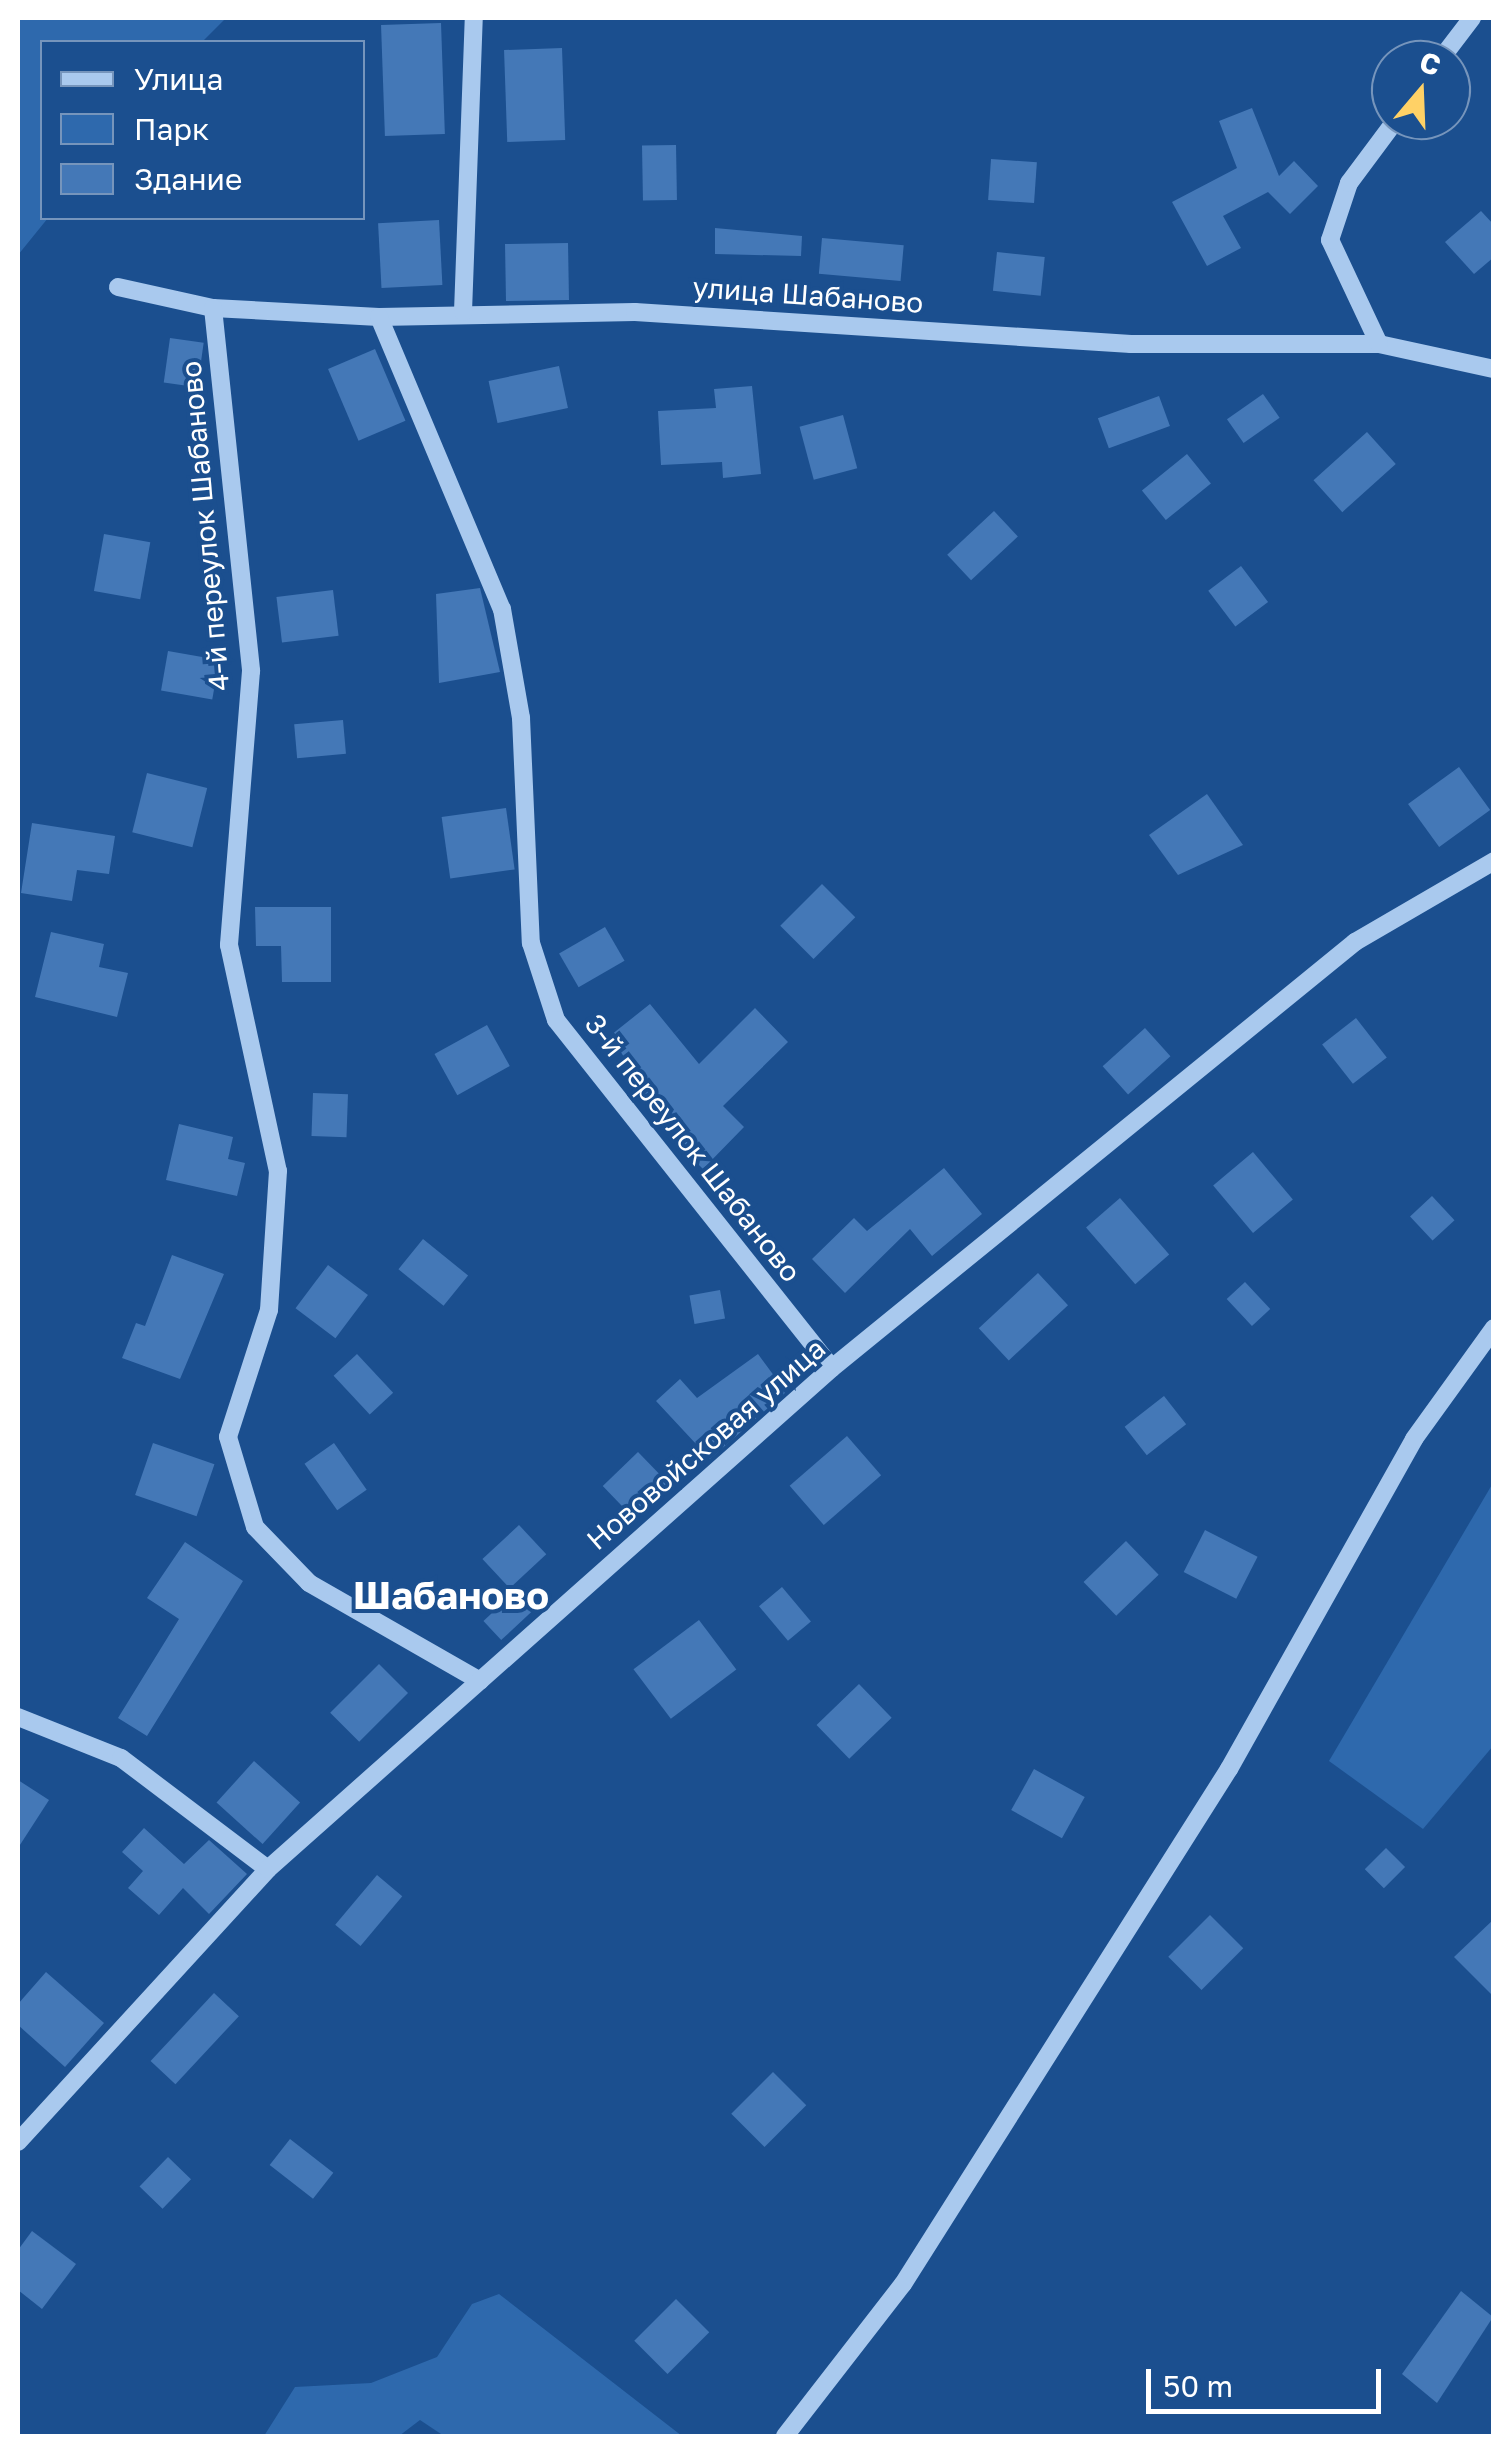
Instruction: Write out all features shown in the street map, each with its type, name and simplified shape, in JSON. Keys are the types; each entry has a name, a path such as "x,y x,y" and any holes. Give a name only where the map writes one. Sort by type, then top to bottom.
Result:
{"street":[{"path":"463,312 474,18"},
{"path":"1455,40 1472,18"},
{"path":"1379,344 1330,240 1349,183 1381,140"},
{"name":"улица Шабаново","path":"118,286 214,308 379,317 463,312 636,312 1132,344 1379,344 1494,369"},
{"name":"4-й переулок Шабаново","path":"214,308 251,671 229,945 278,1171 269,1310 228,1437 255,1527 309,1582 480,1681"},
{"name":"3-й переулок Шабаново","path":"379,317 502,609 521,718 531,943 556,1020 832,1368"},
{"name":"Нововойсковая улица","path":"18,2142 268,1870 832,1368 1355,942 1494,861"},
{"path":"785,2436 903,2284 1229,1769 1414,1438 1494,1328"},
{"path":"18,1716 121,1758 268,1870"}],"green space":[{"path":"18,18 226,18 204,40 40,40 40,220 46,220 18,255"},
{"path":"1493,1483 1493,1746 1423,1829 1329,1761"},
{"path":"499,2294 682,2436 444,2436 420,2420 399,2436 264,2436 295,2387 371,2383 437,2357 472,2304"}],"building":[{"path":"441,23 445,134 385,136 381,25"},
{"path":"562,48 565,140 507,142 504,50"},
{"path":"1252,108 1279,176 1294,161 1318,186 1290,214 1268,192 1223,216 1241,248 1207,266 1172,202 1237,168 1219,121"},
{"path":"676,145 677,200 643,201 642,146"},
{"path":"991,159 1037,162 1034,203 988,200"},
{"path":"1481,211 1494,225 1494,257 1474,274 1445,242"},
{"path":"439,220 442,285 381,288 378,223"},
{"path":"715,228 802,236 801,256 715,254"},
{"path":"822,238 904,245 901,281 819,274"},
{"path":"568,243 569,300 506,301 505,244"},
{"path":"997,252 1045,257 1041,296 993,291"},
{"path":"170,338 204,343 197,387 164,383"},
{"path":"375,349 405,421 359,441 328,369"},
{"path":"559,366 568,408 498,423 489,381"},
{"path":"752,386 761,474 723,478 722,462 661,465 658,411 716,408 714,389"},
{"path":"1263,394 1280,418 1244,443 1227,419"},
{"path":"1159,396 1170,426 1109,448 1098,418"},
{"path":"843,415 857,468 814,480 800,427"},
{"path":"1367,432 1396,464 1342,512 1313,480"},
{"path":"1187,454 1211,484 1166,520 1142,491"},
{"path":"994,511 1018,537 971,580 947,555"},
{"path":"104,534 150,542 140,599 94,591"},
{"path":"1241,566 1268,602 1235,627 1208,591"},
{"path":"480,588 500,672 439,683 436,594"},
{"path":"333,590 339,636 282,643 276,597"},
{"path":"168,651 219,660 212,699 161,690"},
{"path":"343,720 346,754 297,758 294,724"},
{"path":"1459,767 1490,810 1439,847 1408,804"},
{"path":"147,773 207,788 192,847 132,832"},
{"path":"1207,794 1243,845 1178,875 1149,835"},
{"path":"506,808 515,869 450,878 442,817"},
{"path":"32,823 115,836 109,874 77,870 72,901 21,893"},
{"path":"822,884 855,917 814,959 780,926"},
{"path":"255,907 331,907 331,982 282,982 281,946 256,946"},
{"path":"605,927 624,961 579,987 559,954"},
{"path":"51,932 104,944 99,967 128,973 117,1017 35,997"},
{"path":"650,1004 699,1064 755,1008 788,1042 723,1106 744,1127 703,1169 670,1136 611,1035"},
{"path":"1356,1018 1387,1057 1353,1084 1322,1044"},
{"path":"487,1025 510,1066 457,1095 435,1054"},
{"path":"1145,1028 1170,1056 1128,1094 1103,1066"},
{"path":"313,1093 348,1094 346,1137 311,1136"},
{"path":"179,1124 233,1137 228,1159 245,1163 237,1196 166,1180"},
{"path":"1253,1152 1293,1199 1253,1233 1213,1185"},
{"path":"944,1168 982,1214 932,1256 910,1229 845,1293 812,1259 854,1218 867,1231"},
{"path":"1432,1196 1455,1220 1433,1241 1410,1216"},
{"path":"1120,1198 1169,1255 1135,1284 1086,1228"},
{"path":"423,1239 468,1276 444,1306 398,1269"},
{"path":"172,1255 224,1274 180,1379 122,1358 136,1323 145,1326"},
{"path":"328,1265 368,1295 335,1338 296,1308"},
{"path":"1038,1273 1068,1305 1009,1360 979,1328"},
{"path":"1245,1282 1270,1309 1252,1326 1227,1299"},
{"path":"720,1290 725,1319 695,1324 689,1295"},
{"path":"357,1354 393,1393 370,1415 334,1376"},
{"path":"758,1354 786,1392 710,1459 656,1401 680,1379 697,1398"},
{"path":"1164,1396 1186,1424 1147,1455 1125,1427"},
{"path":"847,1436 881,1475 824,1525 790,1486"},
{"path":"153,1443 214,1464 197,1516 135,1495"},
{"path":"334,1443 367,1490 337,1510 305,1464"},
{"path":"638,1452 669,1484 634,1518 603,1486"},
{"path":"519,1525 546,1554 510,1588 482,1559"},
{"path":"1205,1530 1258,1557 1236,1599 1184,1572"},
{"path":"1126,1541 1159,1575 1116,1616 1084,1582"},
{"path":"185,1542 243,1581 147,1736 118,1718 179,1619 147,1598"},
{"path":"520,1587 538,1606 501,1640 483,1621"},
{"path":"782,1587 811,1621 788,1641 759,1606"},
{"path":"699,1620 736,1670 671,1719 634,1669"},
{"path":"379,1664 408,1693 359,1742 330,1713"},
{"path":"859,1684 892,1718 849,1759 817,1725"},
{"path":"254,1761 300,1802 263,1844 217,1803"},
{"path":"1034,1769 1085,1797 1062,1838 1011,1810"},
{"path":"18,1780 49,1800 18,1848"},
{"path":"144,1828 184,1864 209,1840 247,1874 209,1914 183,1888 159,1915 128,1888 143,1871 122,1852"},
{"path":"1386,1848 1405,1867 1384,1888 1365,1869"},
{"path":"377,1875 402,1896 360,1946 335,1925"},
{"path":"1210,1915 1243,1948 1202,1990 1168,1957"},
{"path":"1494,1919 1494,1997 1454,1957"},
{"path":"46,1972 104,2023 65,2067 18,2025 18,2004"},
{"path":"214,1993 239,2016 175,2084 151,2061"},
{"path":"773,2072 806,2105 765,2147 731,2114"},
{"path":"290,2139 333,2173 313,2199 270,2165"},
{"path":"168,2157 191,2179 163,2209 140,2186"},
{"path":"32,2231 76,2264 42,2309 18,2290 18,2250"},
{"path":"1461,2291 1493,2317 1437,2403 1402,2374"},
{"path":"676,2299 709,2332 668,2374 634,2341"}],"district":[{"name":"Шабаново","path":"451,1595"}]}
